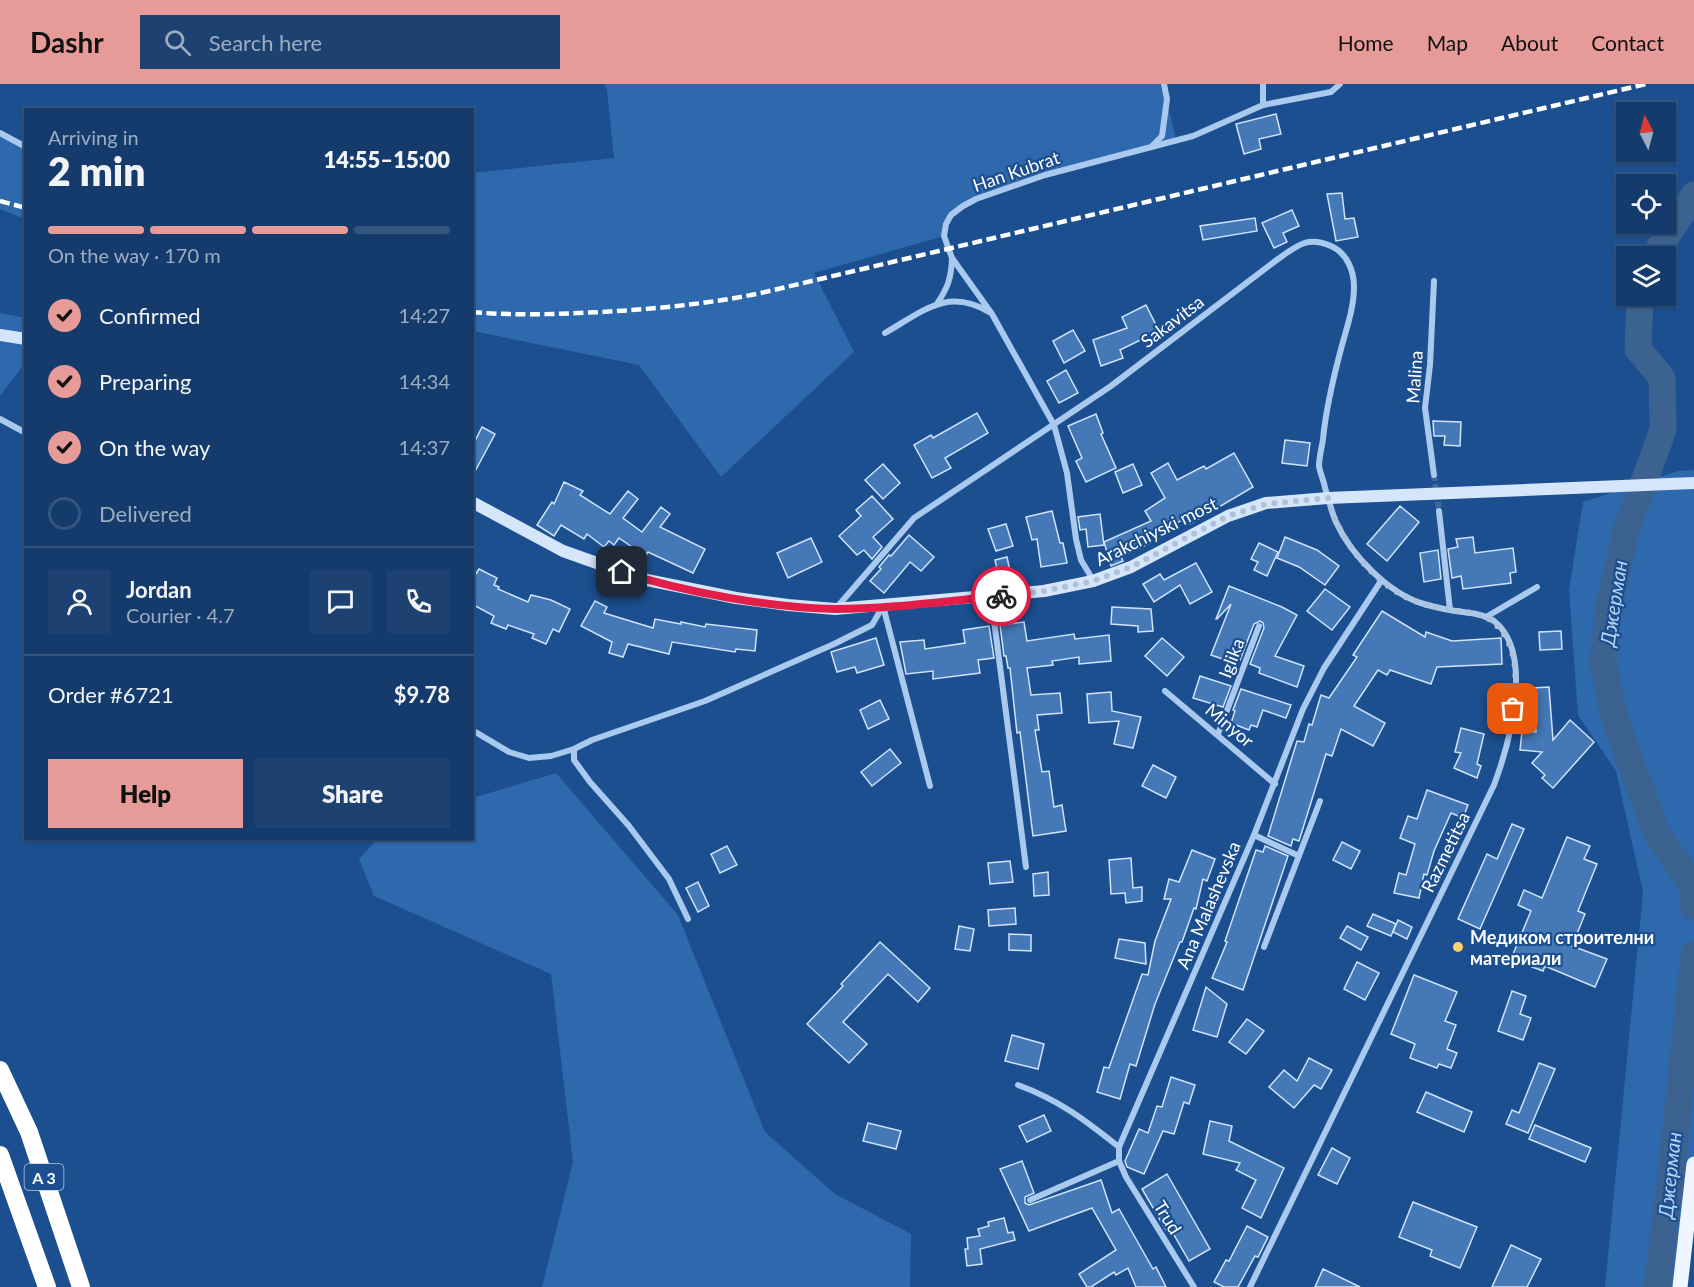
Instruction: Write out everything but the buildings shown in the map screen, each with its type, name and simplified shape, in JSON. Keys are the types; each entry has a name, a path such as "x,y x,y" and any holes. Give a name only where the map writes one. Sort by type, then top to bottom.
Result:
{"highway":[{"name":"A 3","path":"0,1070 28,1132 81,1287"},
{"name":"A 3","path":"0,1155 47,1287"}],"main road":[{"path":"0,335 24,339"},
{"name":"Arakchiyski most","path":"474,503 562,551 642,579 736,598 835,609 992,597 1044,591 1093,581 1131,567 1228,516 1266,504 1328,498 1694,483"},
{"path":"1680,1287 1694,1164"}],"street":[{"path":"1152,146 1162,136 1167,99 1164,84"},
{"path":"1263,84 1263,105"},
{"name":"Han Kubrat","path":"1093,581 1079,550 1067,473 1054,425 992,314 952,258 945,236 946,224 951,215 963,206 1045,175 1193,136 1263,105 1331,92 1340,84"},
{"path":"0,133 24,146"},
{"name":"Sakavitsa","path":"835,609 846,600 914,518 1111,386 1302,242 1318,242 1334,247 1345,255 1352,270 1354,288 1350,316 1332,385 1319,465 1328,498"},
{"path":"937,304 951,277 952,258"},
{"name":"Malina","path":"1434,281 1430,365 1425,408 1434,474"},
{"path":"885,333 937,304 955,300 974,303 992,314"},
{"path":"0,418 24,432"},
{"path":"1328,498 1333,516 1344,537 1382,581 1404,597 1486,617 1537,587"},
{"path":"1439,511 1450,610"},
{"name":"Ana Malashevska","path":"1119,1161 1119,1147 1254,835 1303,708 1323,668 1382,581"},
{"path":"992,597 1026,867"},
{"path":"474,731 510,752 529,758 551,756 574,749 592,740 705,701 834,644 872,625 883,606"},
{"path":"883,606 930,786"},
{"name":"Razmetitsa","path":"1250,1287 1494,785 1503,760 1510,731 1516,686 1515,660 1509,641 1502,630 1486,617"},
{"name":"Iglika","path":"1218,734 1259,626"},
{"name":"Minyor","path":"1165,691 1275,784"},
{"path":"574,749 574,760 629,826 669,879 688,919"},
{"path":"1264,947 1320,801"},
{"path":"1254,835 1299,856"},
{"path":"1018,1085 1045,1095 1070,1110 1119,1147"},
{"path":"1030,1200 1119,1161"},
{"name":"Trud","path":"1119,1161 1126,1177 1194,1287"}],"shaded area":[{"path":"604,84 1163,84 1176,140 1060,169 1004,188 951,215 944,236 814,273 854,352 721,477 639,365 474,331 474,173 614,158 607,89"},
{"path":"0,131 24,144 24,219 0,209"},
{"path":"0,313 24,318 24,364 0,396"},
{"path":"1694,470 1694,1169 1680,1287 1605,1287 1643,892 1616,771 1578,715 1569,590 1583,502 1678,471"},
{"path":"556,773 678,915 765,1132 835,1194 911,1234 910,1287 542,1287 573,1162 551,974 374,896 359,859 376,840 474,840 474,798"}],"waterway":[{"name":"Джерман","path":"1660,246 1694,195"},
{"name":"Джерман","path":"1640,306 1638,349 1662,378 1663,430 1626,531 1608,612 1603,663 1614,717 1656,832 1692,885 1694,907"},
{"name":"Джерман","path":"1657,1287 1694,955"}],"tunnel":[{"path":"1434,475 1439,511"}],"railway":[{"path":"474,312 536,314 621,311 741,297 1646,84"},
{"path":"0,201 24,207"}],"way so far":[{"path":"1001,596 1044,591 1093,581 1131,567 1228,516 1266,504 1328,498 1333,516 1344,537 1382,581 1404,597 1450,610 1477,614 1495,622 1509,641 1515,660 1516,686 1513,709"}],"place":[{"name":"Медиком строителни материали","path":"1458,947"}],"route":[{"path":"622,572 642,579 736,598 835,609 1001,596"}]}
